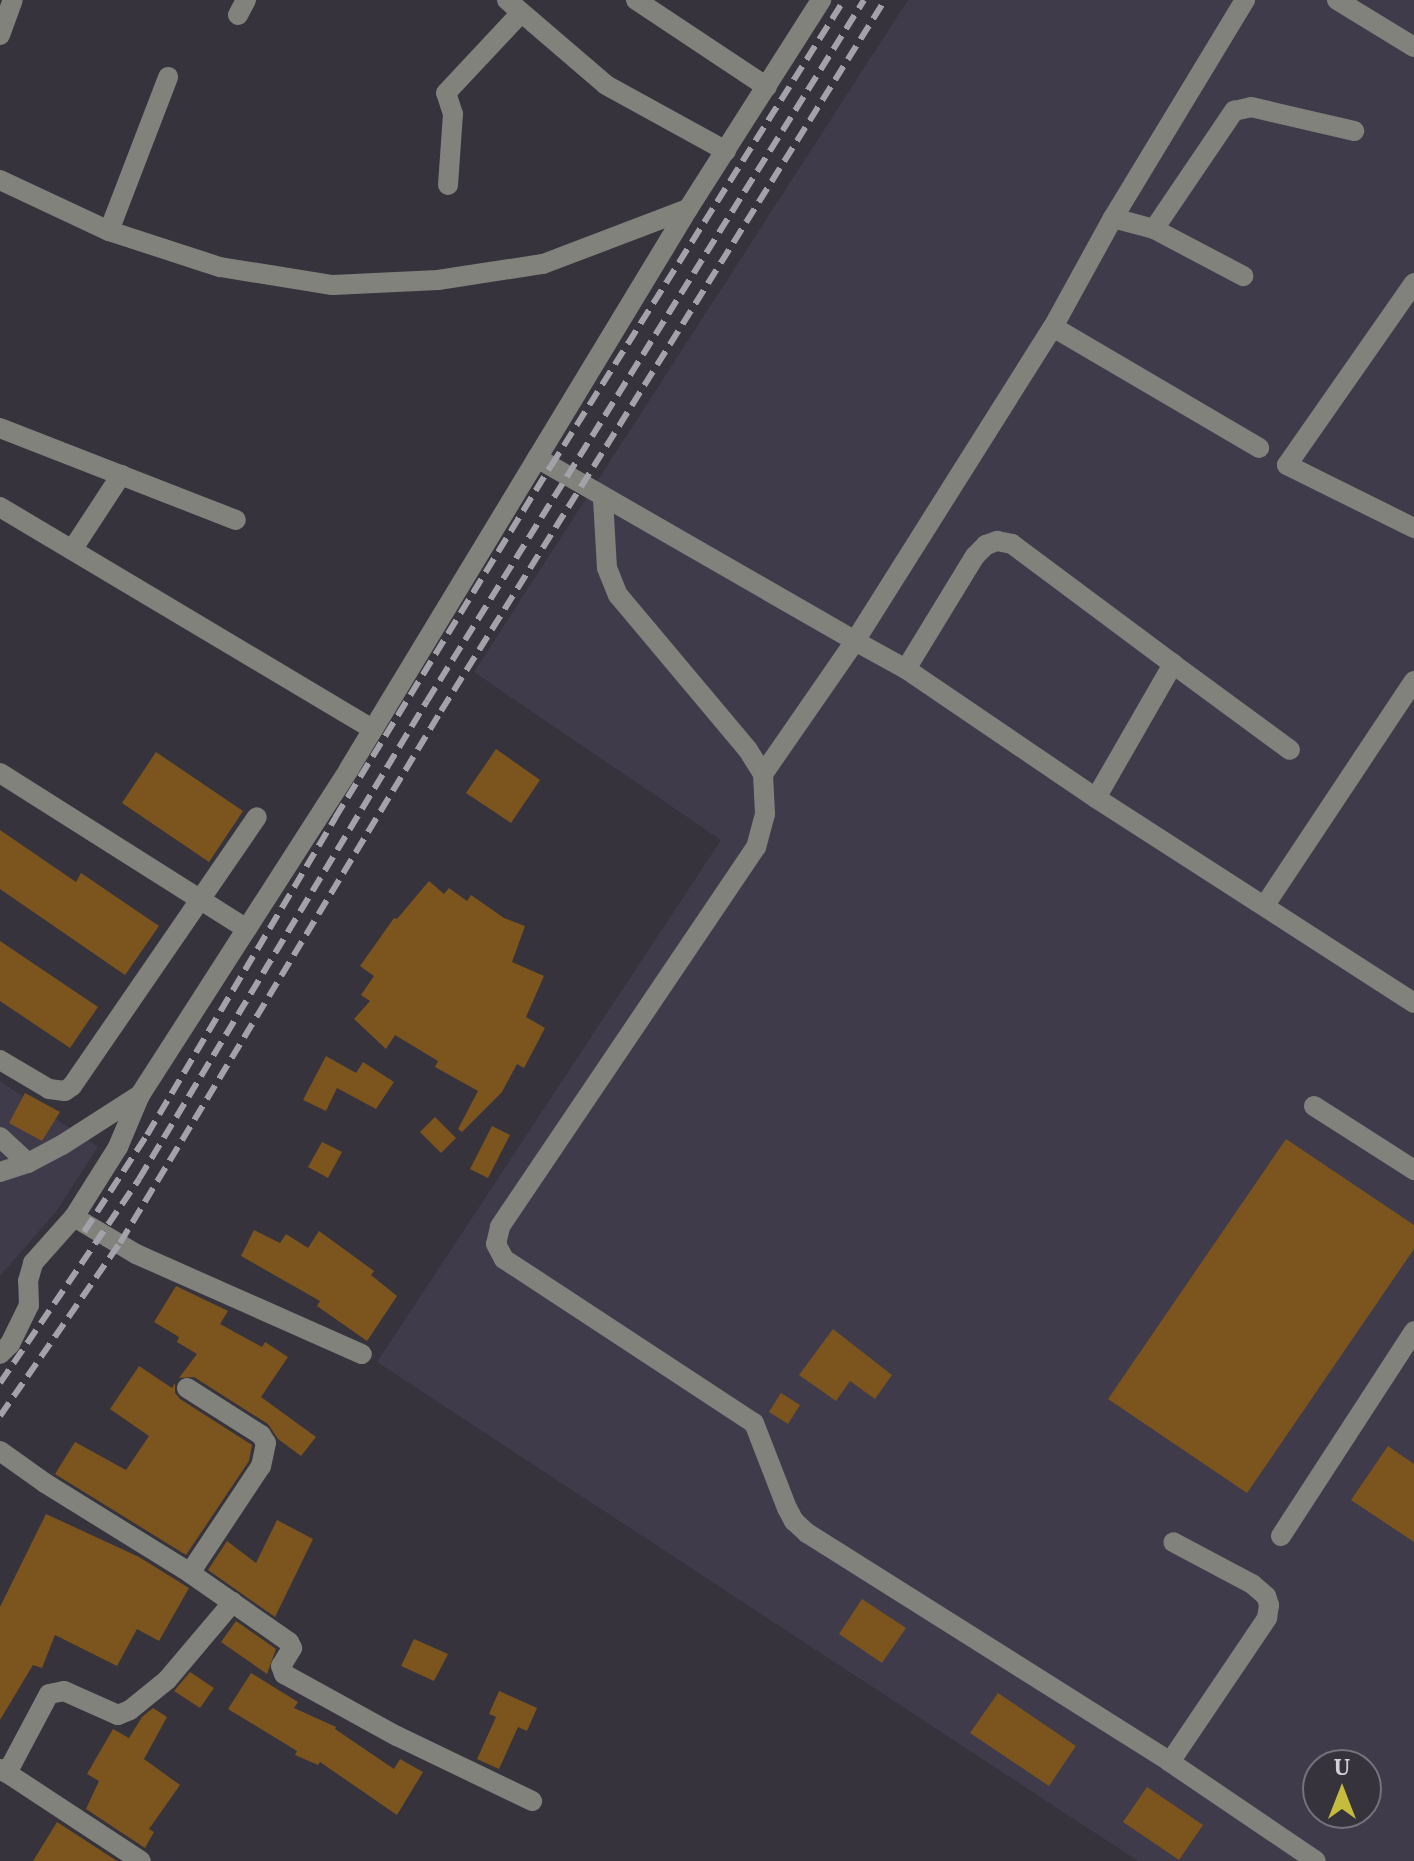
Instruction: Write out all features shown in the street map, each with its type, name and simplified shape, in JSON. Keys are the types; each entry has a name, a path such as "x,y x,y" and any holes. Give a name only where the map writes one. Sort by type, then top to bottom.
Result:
{"street":[{"path":"0,35 13,0"},
{"path":"636,0 767,87"},
{"path":"0,1354 10,1344 29,1305 28,1281 33,1263 74,1217 118,1147 140,1095 373,729 688,209 821,0"},
{"path":"763,774 855,641 1053,327 1113,218 1245,0"},
{"path":"1337,0 1414,47"},
{"path":"448,185 453,114 446,93 449,85 513,7 606,85 726,151"},
{"path":"109,231 168,77"},
{"path":"1154,229 1234,111 1251,107 1354,131"},
{"path":"0,180 109,231 220,267 333,285 438,280 543,264 688,209"},
{"path":"1113,218 1154,229 1243,276"},
{"path":"1414,283 1287,465 1414,528"},
{"path":"1053,327 1259,448"},
{"path":"0,428 236,520"},
{"path":"537,458 603,499 906,669 1096,798 1414,1003"},
{"path":"72,550 121,475"},
{"path":"603,499 607,568 618,595 748,750 763,774 765,814 756,847 513,1205 500,1227 496,1244 504,1259 754,1423 787,1508 794,1521 807,1533 1170,1762 1316,1861"},
{"path":"0,507 373,729"},
{"path":"906,669 975,556 986,545 997,541 1012,544 1290,750"},
{"path":"1096,798 1173,664"},
{"path":"1265,905 1414,681"},
{"path":"0,773 247,929"},
{"path":"0,1060 49,1089 65,1091 72,1086 257,817"},
{"path":"0,1172 28,1163 140,1095"},
{"path":"1314,1106 1414,1170"},
{"path":"0,1137 28,1163"},
{"path":"74,1217 136,1254 362,1354"},
{"path":"1281,1536 1414,1331"},
{"path":"187,1388 261,1435 266,1443 261,1466 190,1573"},
{"path":"0,1451 45,1483 190,1573 289,1642 292,1648 281,1666 284,1674 397,1736 532,1801"},
{"path":"1170,1762 1267,1618 1269,1605 1266,1596 1252,1584 1173,1542"},
{"path":"141,1861 4,1771 49,1694 64,1691 118,1715 130,1710 167,1680 233,1602"}],"shaded area":[{"path":"908,0 1414,0 1414,1861 1138,1861 377,1362 721,840 474,672"},
{"path":"0,1081 98,1147 55,1213 0,1276"}],"building":[{"path":"496,749 540,780 511,823 466,793"},
{"path":"156,752 243,811 209,862 122,803"},
{"path":"0,830 76,882 81,873 159,926 125,975 0,889"},
{"path":"429,881 444,894 449,888 467,901 471,895 504,918 525,926 512,962 544,976 526,1017 545,1028 524,1068 517,1064 502,1092 462,1132 458,1129 478,1091 435,1067 438,1061 395,1035 386,1049 354,1019 370,1001 361,995 374,976 360,966 394,918 397,919"},
{"path":"0,941 98,1007 70,1048 0,1001"},
{"path":"326,1056 356,1073 363,1062 394,1082 376,1109 337,1088 326,1111 303,1100"},
{"path":"25,1093 60,1112 42,1141 9,1123"},
{"path":"435,1117 456,1138 441,1153 420,1132"},
{"path":"492,1126 510,1135 488,1178 470,1169"},
{"path":"1286,1139 1414,1225 1414,1249 1247,1493 1108,1399"},
{"path":"322,1142 342,1152 328,1178 308,1167"},
{"path":"254,1230 280,1243 286,1234 308,1248 319,1231 374,1271 371,1275 397,1296 367,1341 317,1306 320,1301 241,1256"},
{"path":"176,1286 228,1311 220,1324 262,1347 265,1342 288,1357 261,1397 316,1437 301,1456 278,1439 268,1424 194,1377 179,1378 197,1354 177,1342 179,1337 154,1322"},
{"path":"833,1329 892,1375 875,1399 850,1381 836,1401 799,1375"},
{"path":"139,1366 172,1388 175,1383 175,1393 180,1399 252,1445 249,1461 186,1555 55,1474 75,1442 126,1470 149,1436 110,1409"},
{"path":"781,1393 800,1405 788,1424 769,1412"},
{"path":"1388,1446 1414,1464 1414,1542 1351,1500"},
{"path":"46,1514 139,1557 189,1588 159,1641 137,1629 117,1666 55,1635 42,1668 33,1665 0,1720 0,1607"},
{"path":"277,1520 313,1539 275,1617 208,1570 227,1541 256,1563"},
{"path":"862,1599 906,1628 882,1663 839,1634"},
{"path":"236,1621 276,1649 267,1674 221,1642"},
{"path":"414,1639 448,1654 434,1681 401,1666"},
{"path":"190,1672 214,1688 200,1708 174,1691"},
{"path":"251,1673 298,1702 294,1708 336,1727 394,1769 400,1759 423,1772 397,1815 320,1762 318,1765 295,1755 297,1751 228,1709"},
{"path":"499,1691 537,1708 527,1731 518,1727 499,1769 477,1759 496,1717 489,1714"},
{"path":"998,1693 1076,1746 1049,1786 970,1733"},
{"path":"153,1708 167,1717 144,1759 180,1785 149,1829 154,1832 145,1848 86,1809 99,1781 87,1774 113,1729 129,1738 142,1717"},
{"path":"1147,1787 1203,1825 1179,1860 1123,1822"},
{"path":"57,1822 117,1861 33,1861"}],"railway":[{"path":"84,1232 147,1135 335,818 551,466 844,0"},
{"path":"0,1383 139,1179 427,701 864,0"},
{"path":"0,1416 120,1243 441,711 885,0"}]}
